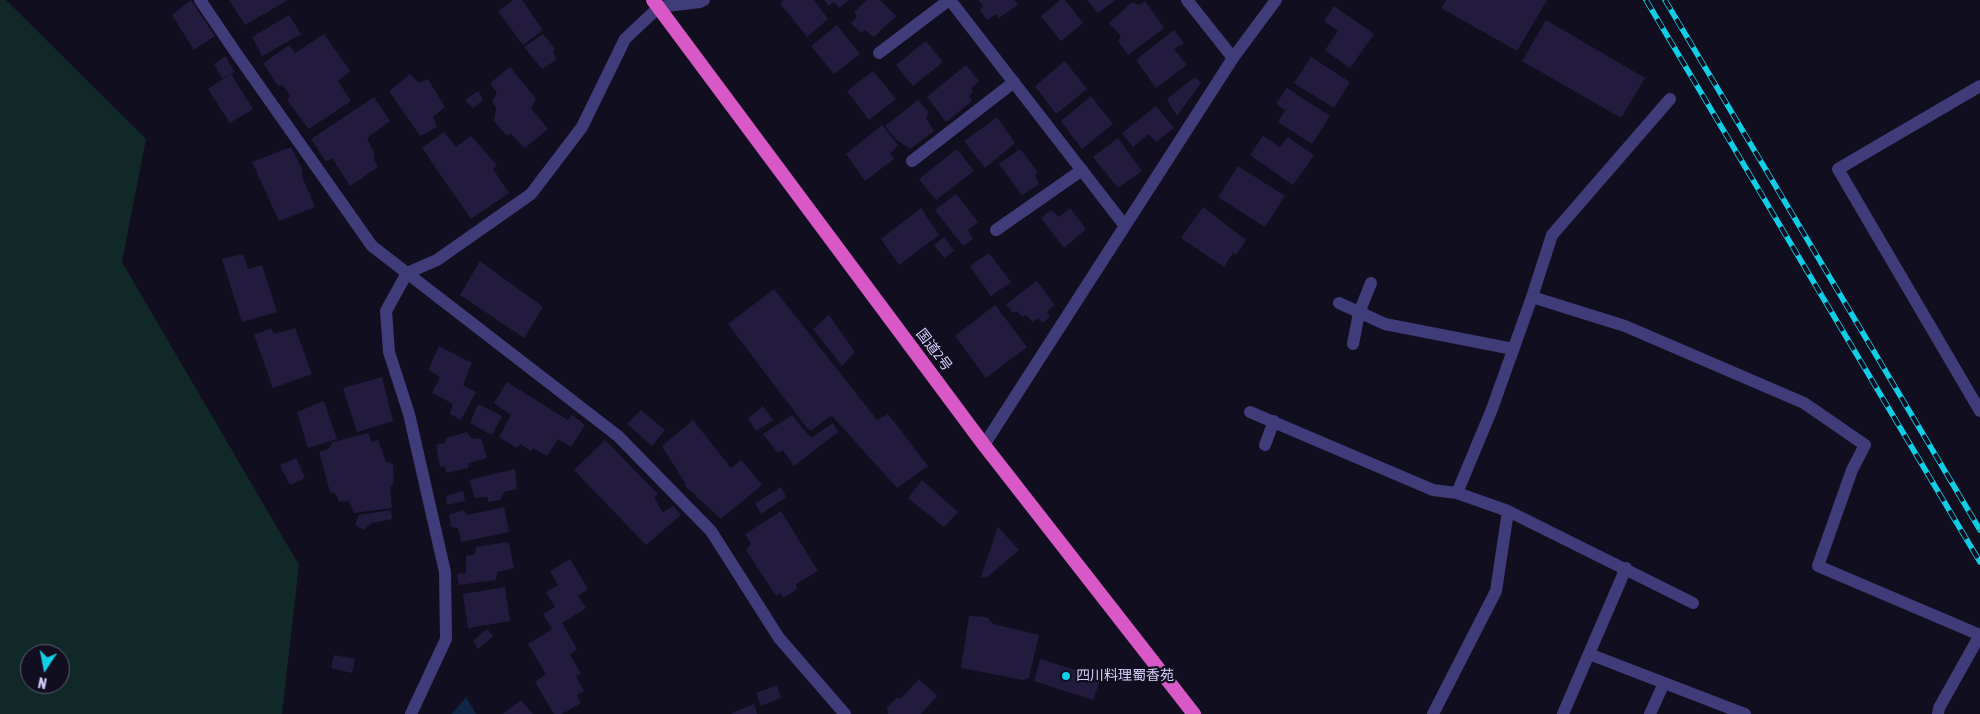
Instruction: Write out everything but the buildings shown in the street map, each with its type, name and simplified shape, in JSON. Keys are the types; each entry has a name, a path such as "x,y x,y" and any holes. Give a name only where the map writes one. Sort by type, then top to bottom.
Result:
{"highway":[{"name":"国道2号","path":"656,3 984,445 1194,714"}],"street":[{"path":"200,0 372,246 624,442 711,531 779,638 845,714"},
{"path":"411,714 446,639 444,572 409,414 389,352 386,312 407,273 437,260 531,194 582,127 625,39 656,3 700,2 704,0"},
{"path":"879,53 950,0 1125,226"},
{"path":"1187,0 1233,58"},
{"path":"984,445 1233,58 1276,0"},
{"path":"912,161 1014,82"},
{"path":"1980,86 1838,169 1980,411"},
{"path":"1514,349 1552,235 1670,100"},
{"path":"996,230 1082,170"},
{"path":"1457,493 1492,409 1552,235"},
{"path":"1353,344 1359,313 1371,283"},
{"path":"1532,297 1626,326 1804,403 1865,445 1852,470 1818,566 1980,635 1939,708 1938,714"},
{"path":"1339,303 1385,324 1514,349"},
{"path":"1250,412 1433,490 1457,493 1508,511 1693,602"},
{"path":"1265,445 1274,422"},
{"path":"1433,714 1496,591 1508,511"},
{"path":"1563,714 1626,568"},
{"path":"1589,654 1742,713"},
{"path":"1650,714 1664,683"}],"green space":[{"path":"0,0 6,0 146,139 122,262 299,565 282,714 0,714"}],"water":[{"path":"466,697 476,714 452,714"}],"railway":[{"path":"1646,0 1980,562"},
{"path":"1665,0 1980,530"}],"place":[{"name":"四川料理蜀香苑","path":"1066,676"}]}
